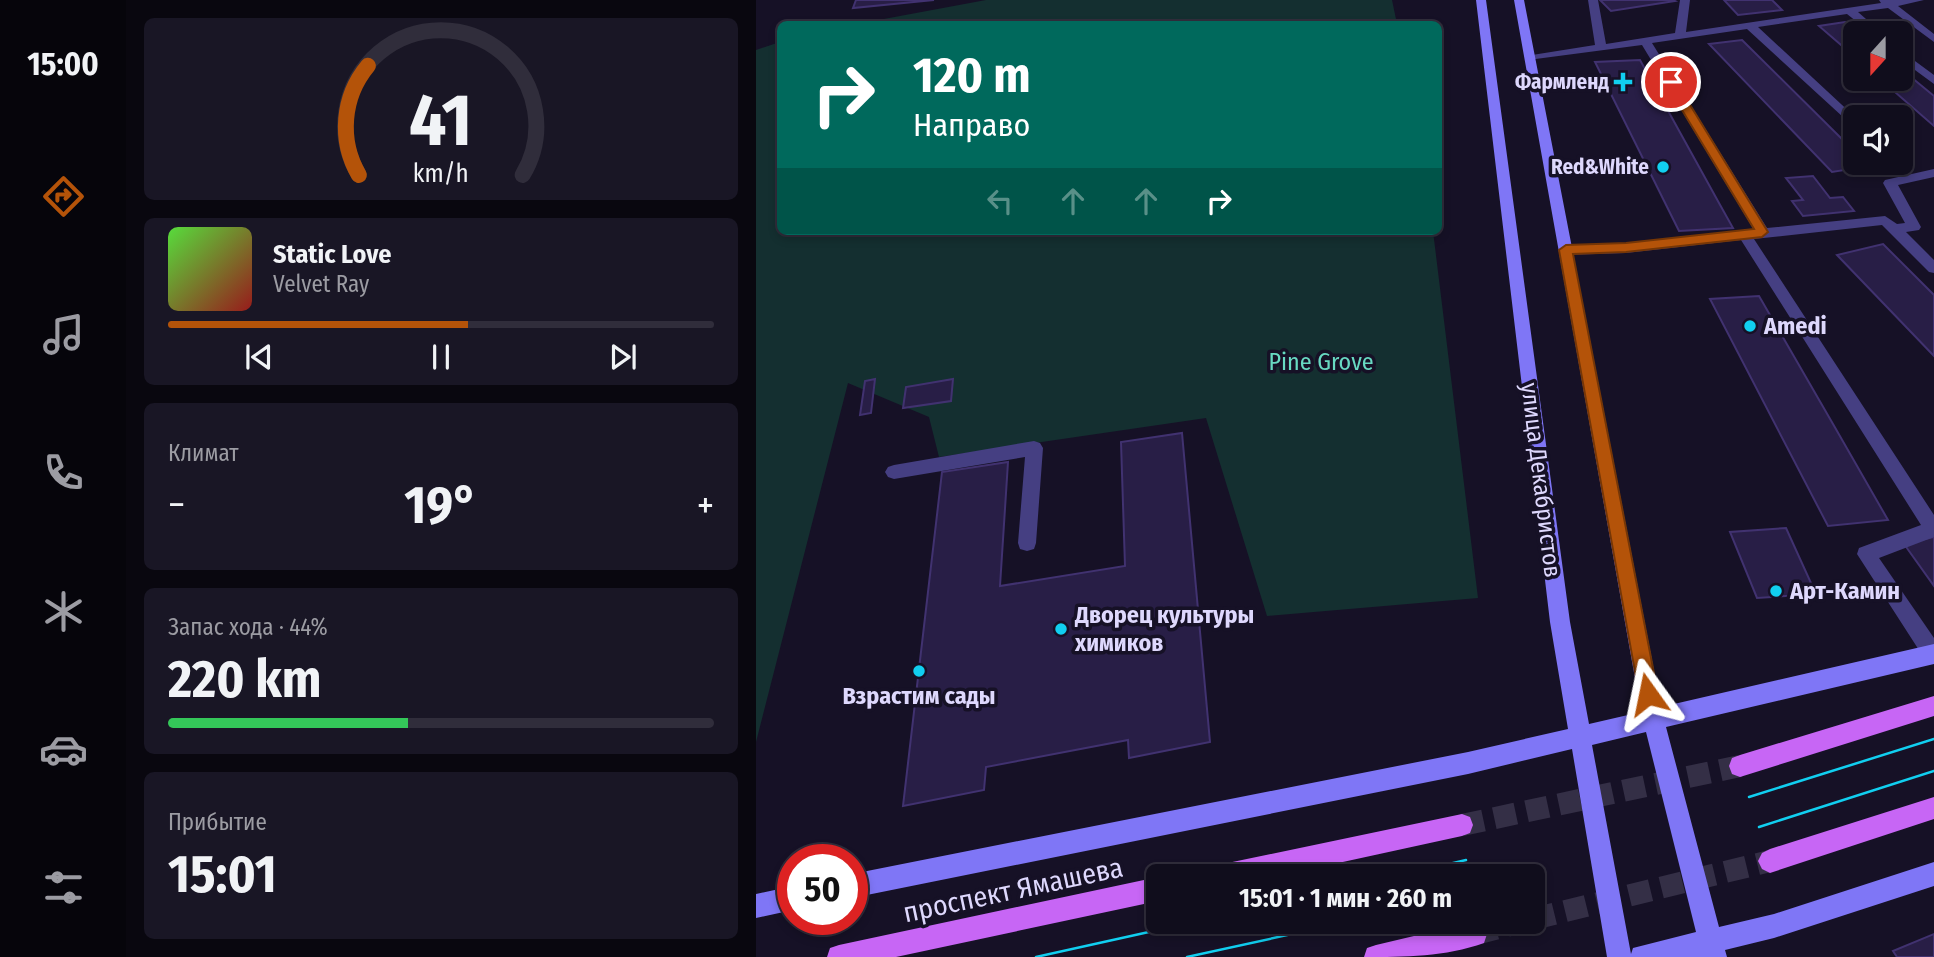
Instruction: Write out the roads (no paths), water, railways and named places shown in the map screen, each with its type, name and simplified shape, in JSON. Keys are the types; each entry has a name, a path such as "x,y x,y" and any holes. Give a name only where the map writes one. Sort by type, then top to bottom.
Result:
{"main road":[{"name":"улица Декабристов","path":"1481,0 1550,552 1578,737 1619,957"},
{"path":"1519,0 1532,58 1630,607 1653,718 1713,948"},
{"path":"868,883 1468,763 1933,654"},
{"path":"1740,766 1934,706"},
{"path":"1770,861 1934,808"},
{"path":"1279,864 1462,825"},
{"path":"1642,957 1713,948 1934,874"},
{"name":"проспект Ямашева","path":"839,957 1146,893"},
{"path":"756,906 777,901"},
{"path":"1376,957 1475,934"}],"lane":[{"path":"1593,0 1601,47"},
{"path":"1680,36 1685,0"},
{"path":"1532,58 1849,10 1886,2 1919,0"},
{"path":"1886,2 1934,39"},
{"path":"1849,10 1862,21"},
{"path":"1749,25 1843,113"},
{"path":"1646,40 1753,233 1933,529 1866,554 1933,654"},
{"path":"1913,64 1934,81"},
{"path":"1893,229 1913,227 1890,183 1934,173"},
{"path":"1566,250 1626,247 1885,220 1934,268"},
{"path":"894,472 1034,448 1027,543"}],"tunnel":[{"path":"1462,825 1740,766"},
{"path":"1545,916 1770,861"}],"tram line":[{"path":"1749,797 1934,739"},
{"path":"1759,827 1934,771"},
{"path":"1449,864 1466,860"},
{"path":"1036,957 1146,933"},
{"path":"1187,957 1292,934"}],"place":[{"name":"Фармленд","path":"1623,82"},
{"name":"Red&White","path":"1663,167"},
{"name":"Amedi","path":"1750,326"},
{"name":"Арт-Камин","path":"1776,591"},
{"name":"Дворец культуры химиков","path":"1061,629"},
{"name":"Взрастим сады","path":"919,671"}],"park label":[{"name":"Pine Grove","path":"1321,362"}]}
